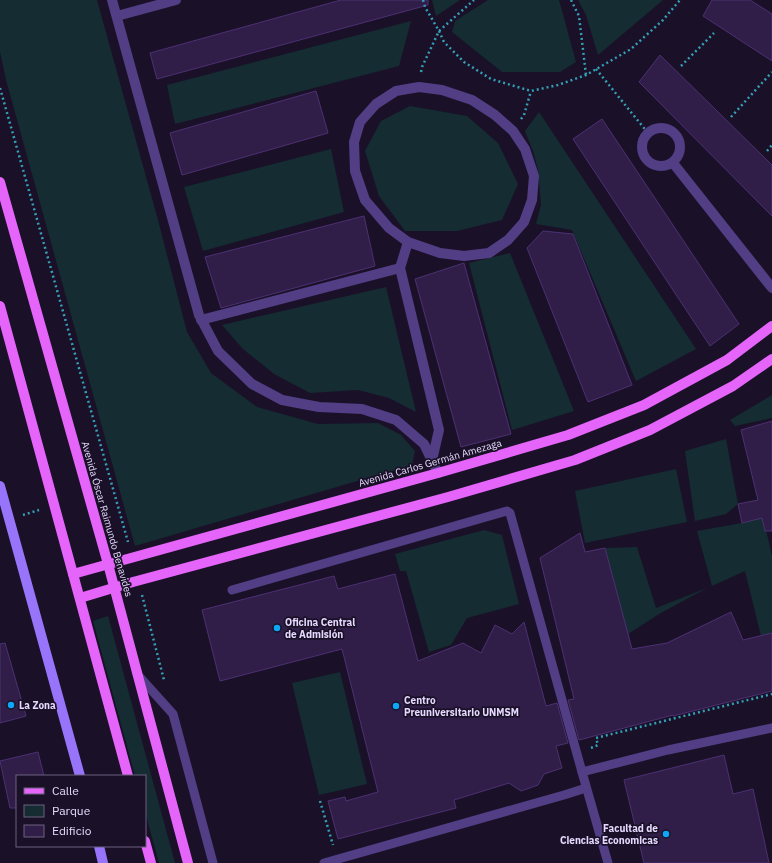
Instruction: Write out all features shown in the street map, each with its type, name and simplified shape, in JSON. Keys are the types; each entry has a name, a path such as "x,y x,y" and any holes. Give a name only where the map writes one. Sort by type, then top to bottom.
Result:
{"main road":[{"name":"Avenida Óscar Raimundo Benavides","path":"0,182 108,564 188,863"},
{"path":"0,306 128,775"},
{"name":"Avenida Carlos Germán Amezaga","path":"73,574 438,473 568,435 644,405 727,360 772,326"},
{"path":"80,598 448,497 575,460 650,430 733,386 772,358"},
{"path":"1,491 80,775"},
{"path":"146,845 151,863"},
{"path":"99,847 103,863"}],"street":[{"path":"112,0 187,276 201,320 218,351 252,384 282,400 319,407 362,409 396,420 424,444 438,473"},
{"path":"117,16 176,0"},
{"path":"418,87 442,90 472,100 495,115 512,131 525,149 534,176 532,200 524,222 508,240 489,253 464,256 440,253 408,242 389,228 365,200 355,171 354,142 360,122 376,104 396,91 418,87"},
{"path":"660,128 672,132 676,136 680,148 673,163 658,166 652,165 647,161 643,156 642,144 648,133 654,129 660,128"},
{"path":"673,163 772,288"},
{"path":"408,242 400,268 439,430 432,460"},
{"path":"201,320 400,268"}],"lane":[{"path":"232,590 509,512 608,863"},
{"path":"137,674 173,714 213,863"},
{"path":"582,772 668,750 772,728"},
{"path":"324,863 564,796 586,788"}],"path":[{"path":"423,0 425,7 444,42 464,62 491,79 531,91 558,86 586,76 631,49 663,20 680,0"},
{"path":"418,87 422,67 439,31 474,0"},
{"path":"571,0 579,16 586,76"},
{"path":"681,66 714,33"},
{"path":"596,69 648,133"},
{"path":"731,117 772,72"},
{"path":"0,88 132,557"},
{"path":"512,131 524,115 531,91"},
{"path":"767,151 772,145"},
{"path":"9,519 55,505"},
{"path":"139,581 165,685"},
{"path":"584,750 598,745 596,738 772,694"}],"green space":[{"path":"0,0 97,0 158,220 187,332 211,373 257,407 318,424 378,423 401,435 415,451 412,465 135,546 6,80 0,52"},
{"path":"432,0 460,0 436,16"},
{"path":"488,0 559,0 576,62 560,72 502,72 452,32 455,21"},
{"path":"578,0 663,0 598,55 586,15"},
{"path":"411,21 399,66 175,124 167,85"},
{"path":"410,106 467,116 498,143 518,184 502,220 457,231 405,231 379,196 365,151 381,121"},
{"path":"539,112 696,349 636,381 572,230 536,224 541,205 538,170 533,151 525,131"},
{"path":"331,149 344,212 203,251 184,187"},
{"path":"510,253 574,411 512,430 469,263"},
{"path":"386,287 416,412 389,398 358,390 310,393 274,374 243,349 222,325"},
{"path":"772,395 772,418 735,426 730,420"},
{"path":"726,439 738,504 726,514 695,521 685,451"},
{"path":"676,469 687,522 585,543 575,491"},
{"path":"763,517 772,556 772,633 761,636 745,571 712,586 697,531 742,523"},
{"path":"484,530 502,535 519,604 467,618 451,645 429,652 406,571 400,571 395,554"},
{"path":"637,547 656,608 707,588 659,614 628,634 605,548"},
{"path":"108,616 175,863 159,863 146,816 146,775 135,775 93,621"},
{"path":"340,672 367,784 319,795 292,683"}],"building":[{"path":"341,0 428,0 428,5 157,79 150,53"},
{"path":"712,0 750,0 772,14 772,61 703,16"},
{"path":"660,55 772,165 772,216 639,82"},
{"path":"316,91 328,133 182,175 170,133"},
{"path":"602,119 739,324 710,346 573,139"},
{"path":"364,216 375,266 221,308 205,257"},
{"path":"543,231 573,234 632,385 588,402 527,248"},
{"path":"464,263 511,434 461,447 415,279"},
{"path":"772,421 772,531 765,531 762,518 742,523 738,504 758,500 741,430"},
{"path":"580,533 585,552 605,548 632,649 667,643 731,612 743,640 772,633 772,691 579,740 568,700 574,699 540,558"},
{"path":"395,574 418,661 463,643 481,653 495,625 512,634 524,622 546,706 557,703 568,743 556,746 562,768 544,774 538,785 521,791 509,783 454,800 456,808 338,839 328,801 345,797 346,801 378,792 342,649 220,681 202,610 334,576 338,589"},
{"path":"5,643 26,716 0,723 0,644"},
{"path":"38,752 44,775 16,775 16,808 10,808 0,761"},
{"name":"Facultad de Ciencias Economicas","path":"724,755 733,794 753,789 769,863 644,863 624,780"}],"place":[{"name":"Oficina Central de Admisión","path":"277,628"},
{"name":"La Zona","path":"11,705"},
{"name":"Centro Preuniversitario UNMSM","path":"396,706"},
{"name":"Facultad de Ciencias Economicas","path":"666,834"}]}
